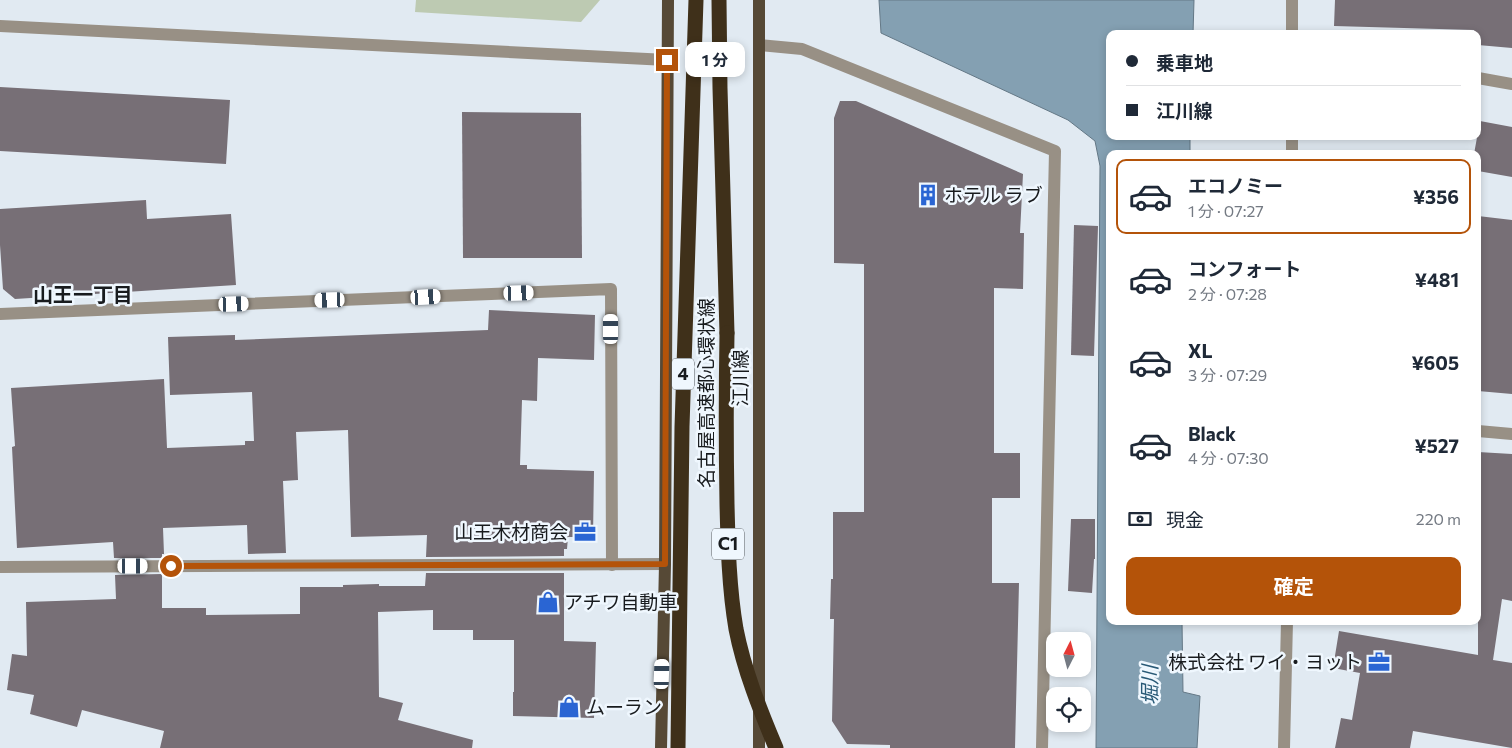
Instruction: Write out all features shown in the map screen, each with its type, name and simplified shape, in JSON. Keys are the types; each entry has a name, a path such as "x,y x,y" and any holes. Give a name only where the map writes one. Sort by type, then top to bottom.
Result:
{"highway":[{"name":"4","path":"678,748 682,427 696,0"},
{"name":"名古屋高速都心環状線","path":"719,0 727,333 727,507 731,592 736,630 743,660 776,748"}],"main road":[{"name":"江川線","path":"759,4 759,748"},
{"path":"661,748 665,564 668,6"}],"street":[{"path":"1292,0 1292,30"},
{"path":"0,26 667,60"},
{"path":"759,45 802,49 1055,151 1042,748"},
{"path":"1481,79 1512,84"},
{"path":"0,314 611,289 612,564"},
{"path":"1481,431 1512,434"},
{"path":"0,566 665,564"},
{"path":"1284,748 1286,625"}],"green space":[{"path":"416,0 600,0 581,22 415,12"}],"water":[{"name":"堀川","path":"879,0 1194,0 1193,30 1106,30 1106,140 1190,140 1190,150 1106,150 1106,625 1182,625 1183,692 1200,696 1197,748 1096,748 1100,166 1095,141 1068,120 881,33"}],"building":[{"path":"1335,0 1512,0 1512,48 1481,45 1481,30 1334,26"},
{"path":"0,87 230,100 226,164 0,151"},
{"path":"840,101 856,101 1023,174 1020,233 1024,233 1023,289 994,288 994,453 1020,453 1020,498 992,498 992,583 1019,583 1015,748 890,748 890,745 847,744 832,721 834,619 830,619 831,579 833,579 833,512 864,512 864,264 834,263 834,118"},
{"path":"462,112 581,113 582,258 463,258"},
{"path":"1481,121 1512,127 1512,177 1481,172 1481,150 1475,150 1477,140 1481,140"},
{"path":"146,200 147,219 231,214 236,285 15,299 3,289 0,209"},
{"path":"1481,216 1512,220 1512,394 1481,391"},
{"path":"1074,225 1098,226 1094,356 1071,355"},
{"path":"489,310 595,315 594,360 538,358 537,401 522,400 520,465 527,465 527,469 594,471 593,537 568,537 564,556 426,557 427,535 351,537 348,430 296,432 298,480 283,481 286,553 248,554 247,525 163,528 164,554 162,554 162,558 114,558 113,542 17,548 12,447 15,446 11,388 164,379 167,448 245,445 245,441 254,441 252,392 170,395 168,337 235,335 235,340 488,330"},
{"path":"1481,452 1512,454 1512,601 1502,599 1493,660 1512,663 1512,748 1413,731 1410,748 1335,748 1341,718 1352,720 1360,673 1333,668 1339,631 1478,655 1478,625 1481,625"},
{"path":"1071,519 1095,519 1095,559 1092,593 1068,591"},
{"path":"426,573 564,573 564,641 596,642 594,718 513,716 514,640 473,640 473,630 433,630 433,610 378,612 379,697 403,703 398,720 473,740 472,748 160,748 164,731 82,710 77,727 30,714 34,695 7,690 12,654 27,656 26,602 116,599 115,575 162,574 162,608 206,608 206,615 300,614 300,587 343,587 343,585 379,584 379,586 425,586"}],"place":[{"name":"ホテル ラブ","path":"928,195"},
{"name":"山王木材商会","path":"585,532"},
{"name":"アチワ自動車","path":"548,602"},
{"name":"株式会社 ワイ・ヨット","path":"1379,662"},
{"name":"ムーラン","path":"569,707"}],"district":[{"name":"山王一丁目","path":"83,295"}],"route":[{"path":"171,566 665,564 667,60"}]}
